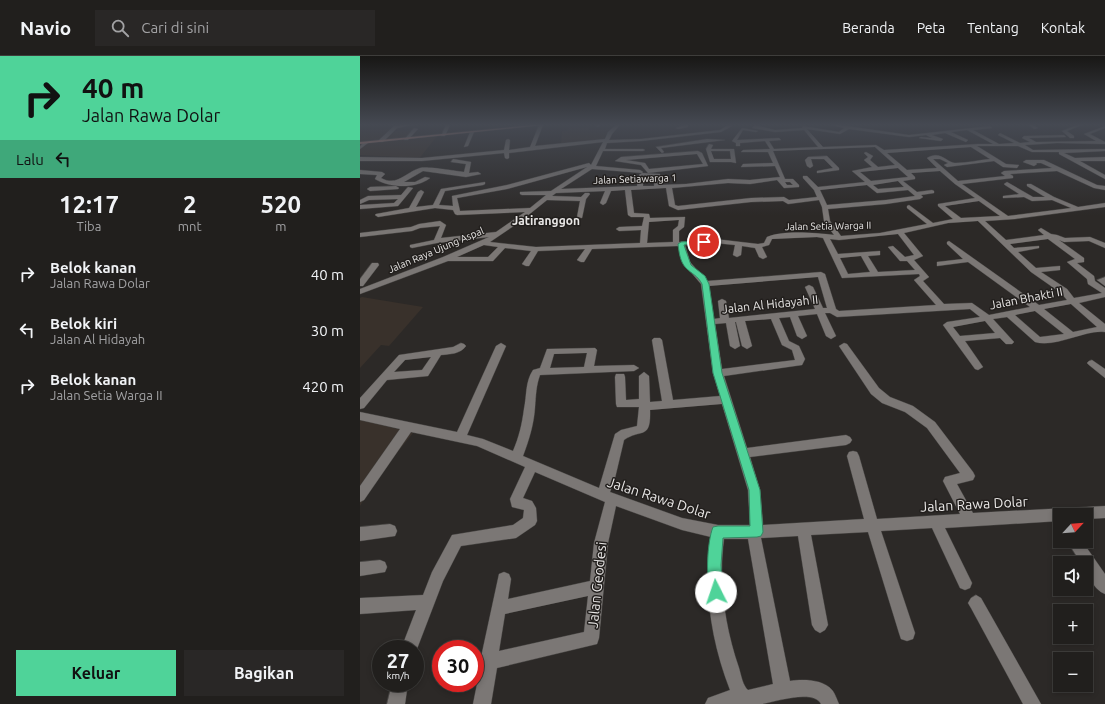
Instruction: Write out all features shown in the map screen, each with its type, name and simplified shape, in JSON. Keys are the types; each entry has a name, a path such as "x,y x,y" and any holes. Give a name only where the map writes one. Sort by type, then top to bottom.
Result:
{"street":[{"path":"454,155 446,160 469,163 466,174"},
{"path":"360,159 392,162 468,155"},
{"path":"593,166 603,156 608,155"},
{"path":"643,162 680,155"},
{"path":"643,162 648,171 705,165 701,155"},
{"path":"711,155 712,161 734,159 733,155"},
{"name":"Jalan Setiawarga 1","path":"551,194 588,190 761,184 779,180 784,176 773,155"},
{"path":"869,155 871,157 867,160 876,168"},
{"path":"788,197 913,179 887,155"},
{"path":"987,155 1005,166 1058,169"},
{"path":"1064,155 1105,177"},
{"path":"603,156 626,158 651,164"},
{"path":"810,166 808,160 810,158 826,157 837,169 819,172"},
{"path":"954,165 940,157 929,158 957,183 1006,217"},
{"path":"695,159 703,158"},
{"path":"1072,160 1105,159"},
{"path":"905,172 993,160"},
{"path":"870,163 893,161"},
{"path":"1034,167 1026,162 1042,161 1096,187 1105,188"},
{"path":"532,210 462,214 457,213 455,208 455,195 499,191 585,166 640,172"},
{"name":"Jalan Raya Ujung Aspal","path":"360,292 483,243 498,234 532,210 551,194 593,166"},
{"path":"743,166 778,166"},
{"path":"749,170 778,166"},
{"path":"855,171 899,166"},
{"path":"849,167 877,191 909,188"},
{"path":"982,174 1004,173 1034,167"},
{"path":"674,168 678,175"},
{"path":"397,183 422,169 440,172 478,174"},
{"path":"360,172 382,174 377,178 379,180 418,184 440,172"},
{"path":"1004,173 1011,177"},
{"path":"957,183 1067,173"},
{"path":"640,188 642,175 646,174 658,175 657,187"},
{"path":"756,175 761,184"},
{"path":"410,176 427,178"},
{"path":"805,177 819,193 825,207 827,221 839,238"},
{"path":"825,207 886,202 920,197 900,181"},
{"path":"435,206 442,190 483,183"},
{"path":"1007,184 1033,200 1052,198"},
{"path":"1029,185 1052,198 1076,208"},
{"path":"370,189 428,187"},
{"path":"669,187 674,208 751,200 784,200 788,202 819,193"},
{"path":"360,208 396,205 410,188"},
{"path":"628,189 631,214 647,214 643,245"},
{"path":"580,217 583,199 588,190"},
{"path":"603,203 608,190"},
{"path":"411,210 421,192"},
{"path":"916,194 932,192"},
{"path":"522,193 551,194 583,199"},
{"path":"1005,197 1024,195"},
{"path":"360,202 368,198 404,197"},
{"path":"706,197 711,204"},
{"path":"960,220 940,205 980,200"},
{"name":"Jalan Setia Warga II","path":"758,246 767,244 769,238 774,236 839,238 900,232 960,220 1006,217 1105,205"},
{"path":"378,215 435,206 455,208"},
{"path":"360,211 374,207"},
{"path":"909,207 932,225"},
{"path":"1091,207 1105,214"},
{"path":"979,219 1006,242 1034,270 1064,291 1072,301 1104,329"},
{"path":"647,220 683,220 682,227 676,230 678,244 688,266 702,278 706,284 718,373 744,453 754,490 755,532 783,691"},
{"path":"360,235 442,223 437,241"},
{"path":"619,229 645,228"},
{"path":"1041,230 1081,260 1071,262 1091,278 1091,282 1105,292"},
{"path":"715,232 715,241"},
{"path":"891,247 903,259 919,256 900,232"},
{"path":"412,246 437,241 498,234"},
{"path":"1006,242 1057,236 1064,240 1087,238 1095,240 1105,246"},
{"path":"826,237 845,276 922,272"},
{"path":"1095,240 1105,239"},
{"path":"483,243 536,248 678,244 715,241 758,246 763,257"},
{"path":"950,243 969,260 1024,298 1071,335"},
{"path":"738,255 739,244"},
{"path":"446,259 490,259 504,245"},
{"path":"581,260 591,246"},
{"path":"1014,250 1037,247"},
{"path":"526,264 536,248"},
{"path":"836,256 877,253"},
{"path":"863,254 874,274"},
{"path":"909,259 926,277 918,280 942,307"},
{"path":"940,264 969,260"},
{"path":"360,284 375,265"},
{"path":"1034,270 1057,268"},
{"path":"360,269 369,271"},
{"path":"706,284 821,274 832,310"},
{"path":"1105,279 1101,280 1105,284"},
{"path":"720,283 721,297 747,346"},
{"path":"809,287 831,336"},
{"name":"Jalan Bhakti II","path":"832,310 838,314 972,306 987,318 1105,295"},
{"name":"Jalan Al Hidayah II","path":"711,322 832,310"},
{"path":"793,314 802,336"},
{"path":"1009,314 1038,340 1104,329"},
{"path":"718,373 799,363 800,359 795,347 784,342 774,315"},
{"path":"958,339 1006,339 987,318 947,325 978,367"},
{"path":"732,320 735,346"},
{"path":"657,340 668,403"},
{"path":"360,405 402,358 437,354 456,350 461,346"},
{"path":"460,438 501,346"},
{"path":"844,346 875,391 886,400 909,409 931,425 969,476 949,481 969,519"},
{"path":"544,372 550,351 592,350 588,370"},
{"path":"384,377 425,373 437,354"},
{"path":"1092,363 1105,374"},
{"path":"516,459 527,425 531,386 536,372 634,368"},
{"path":"644,376 645,404"},
{"path":"620,377 620,404 726,400"},
{"name":"Jalan Geodesi","path":"488,662 591,638 609,478 619,437 624,433 643,428 645,404"},
{"name":"Jalan Rawa Dolar","path":"360,416 479,442 607,497 682,524 718,532 755,532 969,519 1053,517"},
{"path":"360,496 409,426"},
{"path":"744,453 846,440"},
{"path":"853,456 872,525 907,633"},
{"path":"412,640 437,577 458,540 516,531 530,521 530,508 527,505 517,503 516,499 532,466"},
{"name":"Jalan Rawa Dolar","path":"1093,513 1105,512"},
{"path":"935,521 965,582"},
{"path":"803,529 820,625"},
{"path":"360,534 390,531"},
{"path":"718,532 714,565 717,605 731,672 740,695 747,699 783,691 818,689 827,696 830,704"},
{"path":"1079,548 1105,587"},
{"path":"360,569 380,567"},
{"path":"482,704 488,662 500,608 504,579"},
{"path":"500,608 597,587"},
{"path":"360,606 428,602"},
{"path":"976,603 1032,704"},
{"path":"396,704 398,692"},
{"path":"714,704 740,695"}],"shaded area":[{"path":"365,155 422,155 418,160 397,161 399,157"},
{"path":"362,297 423,307 389,346 381,345 360,368 360,298"},
{"path":"360,419 413,433 379,475 360,506"}],"district":[{"name":"Jatiranggon","path":"546,220"}],"route":[{"path":"704,242 681,244 683,256 688,266 702,278 706,284 718,373 751,474 754,490 757,532 718,532 714,565 716,592"}]}
